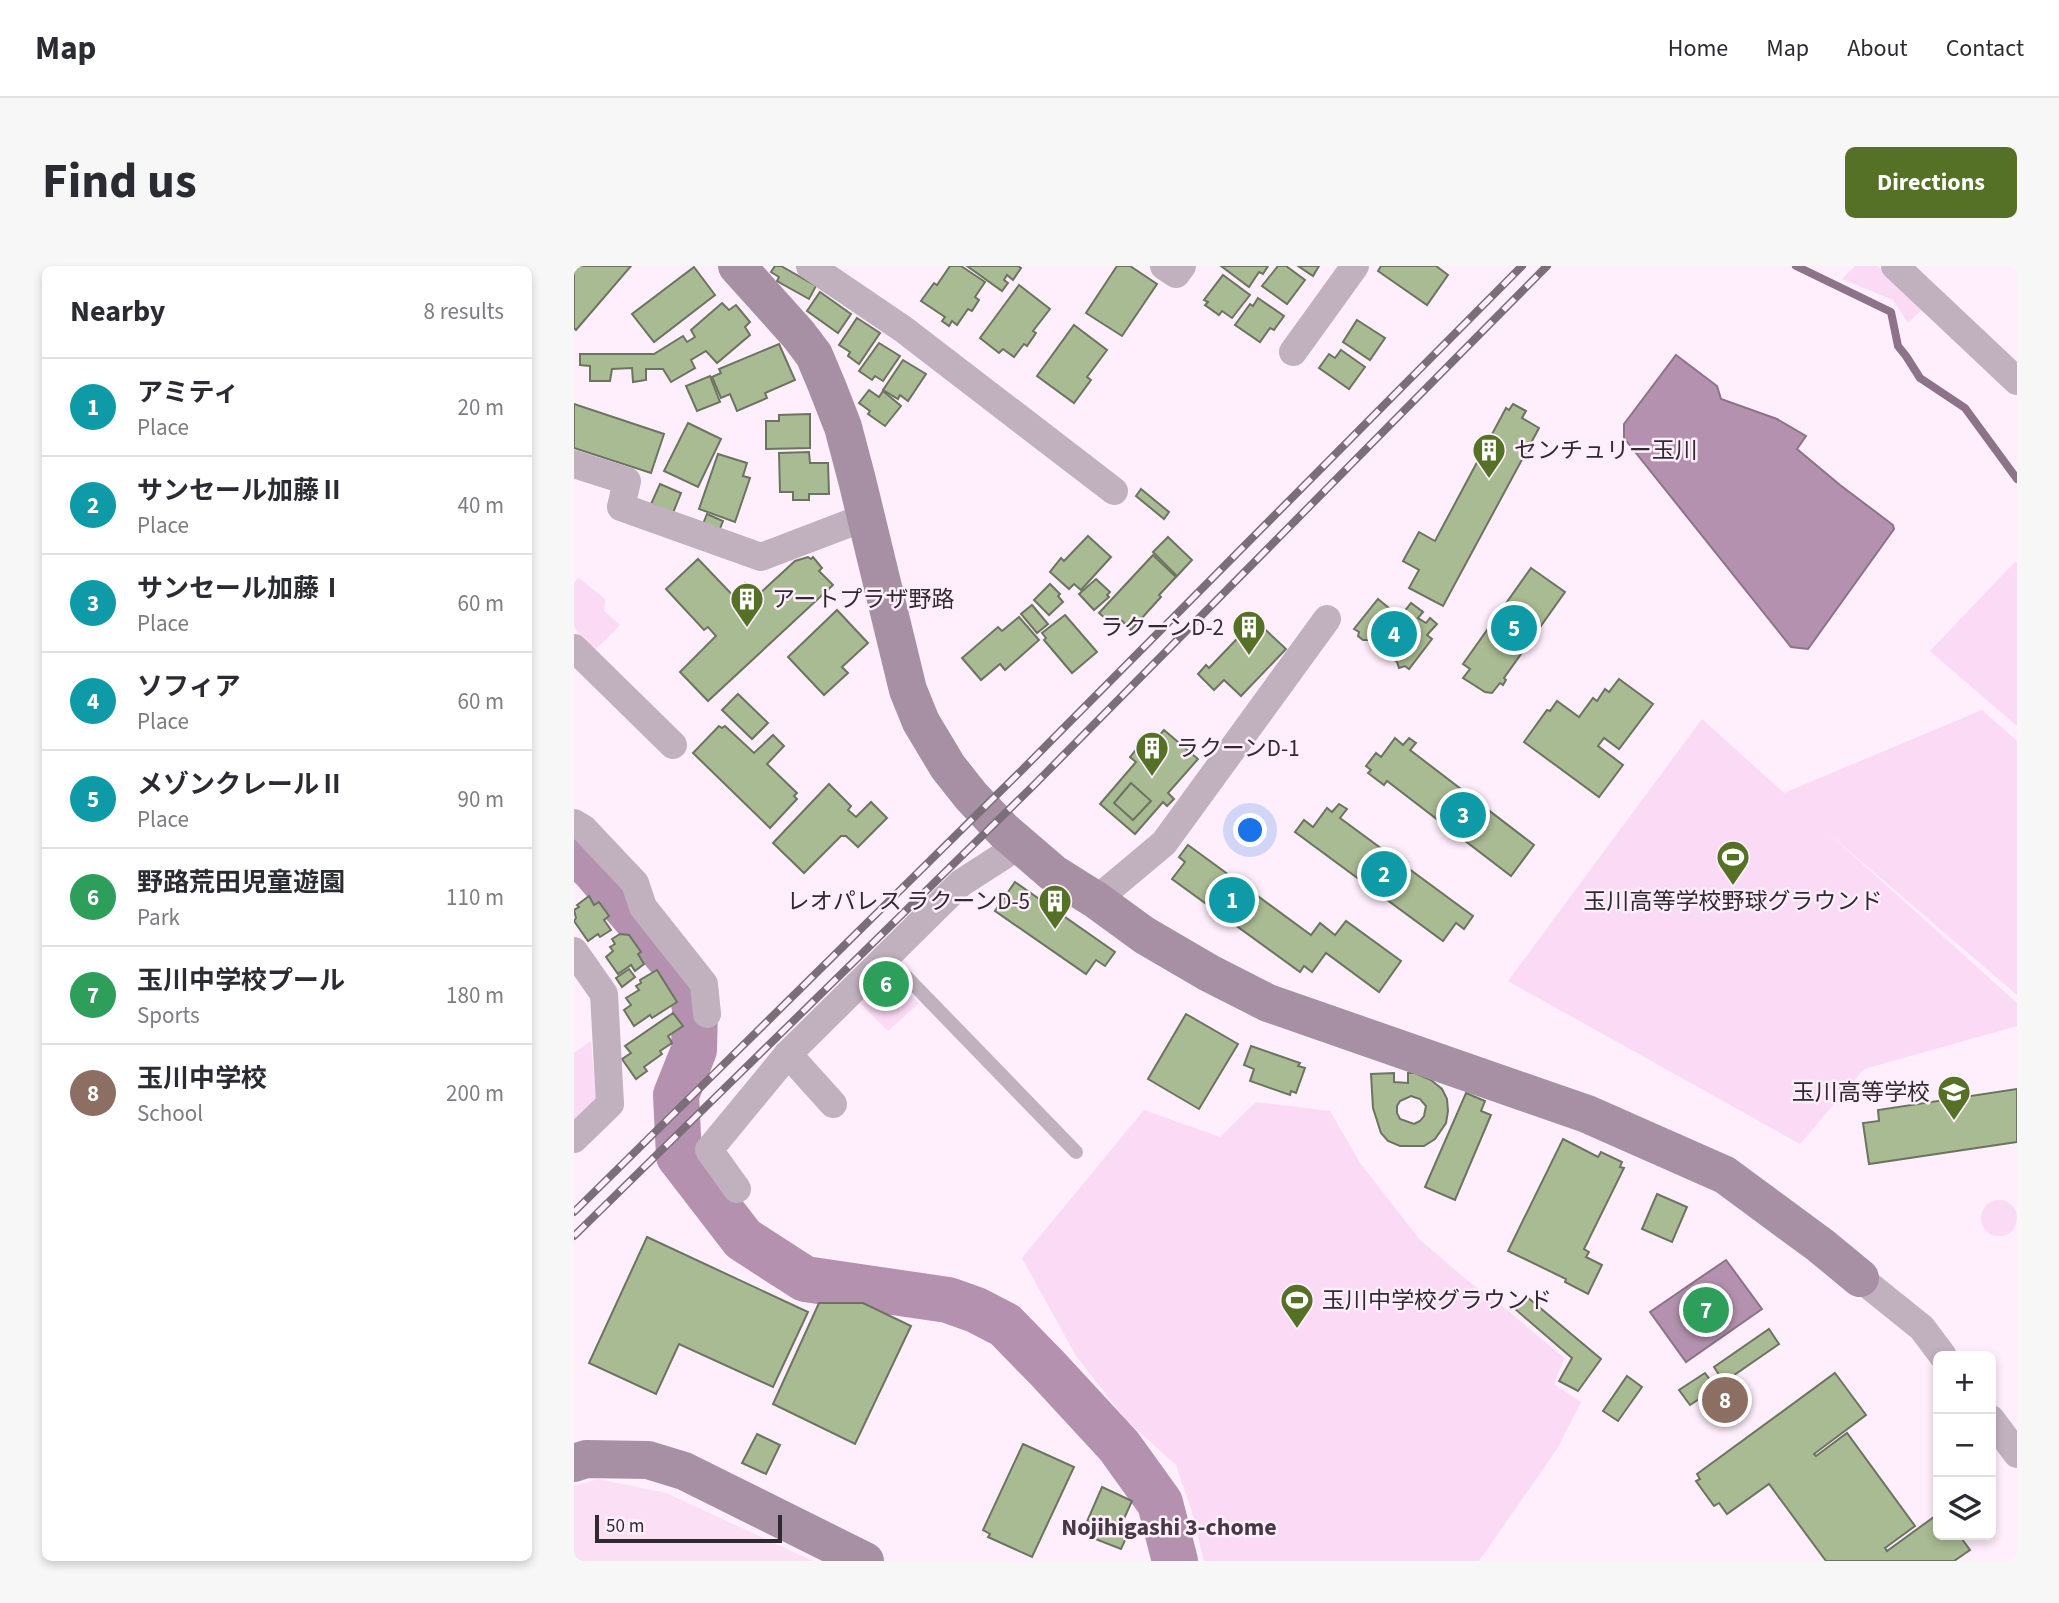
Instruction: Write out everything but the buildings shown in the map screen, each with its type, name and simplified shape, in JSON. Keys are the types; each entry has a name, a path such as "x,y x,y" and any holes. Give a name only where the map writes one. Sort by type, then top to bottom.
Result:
{"street":[{"path":"737,266 814,355 843,427 908,690 921,722 948,767 971,796 1020,845 1053,873 1144,935 1268,1003 1587,1114 1725,1175 1820,1245 1922,1328 1939,1351"},
{"path":"810,266 903,329 1114,492"},
{"path":"1164,266 1176,274 1182,266"},
{"path":"1293,352 1355,266"},
{"path":"1895,266 2017,381"},
{"path":"574,464 627,481 621,507 761,557 866,517"},
{"path":"1096,900 1164,843 1327,619"},
{"path":"574,650 673,745"},
{"path":"900,655 958,749 1065,861 1096,900"},
{"path":"574,823 584,829 635,883 643,907 704,984 707,1014"},
{"path":"737,1189 709,1150 788,1054 961,883 1020,845"},
{"path":"574,951 604,994 610,1104 574,1139"},
{"path":"788,1054 833,1104"},
{"path":"1996,1426 2017,1454"},
{"path":"574,1462 586,1459 648,1460 684,1471 865,1561"}],"lane":[{"path":"888,957 1076,1152"}],"shaded area":[{"path":"1855,266 1878,266 1926,306 1908,323 1893,300 1842,279"},
{"path":"1676,355 1717,386 1721,399 1777,419 1806,436 1797,449 1893,525 1894,529 1808,649 1791,647 1624,438 1624,424"},
{"path":"2017,562 2017,726 1930,651"},
{"path":"579,578 605,599 604,611 620,625 590,655 574,626 574,583"},
{"name":"玉川高等学校野球グラウンド","path":"1982,710 2017,741 2017,995 1827,832 2017,1003 2017,1026 1864,1069 1800,1144 1508,981 1702,719 1784,793"},
{"path":"885,967 919,1003 888,1031 857,1000"},
{"path":"591,1041 596,1099 574,1120 574,1053"},
{"name":"玉川中学校グラウンド","path":"1256,1102 1330,1111 1360,1163 1420,1240 1564,1358 1554,1384 1581,1402 1557,1449 1479,1561 1204,1561 1176,1465 1127,1421 1076,1356 1022,1258 1144,1110 1220,1137"},
{"path":"1999,1200 2012,1205 2017,1218 2012,1231 1999,1236 1986,1231 1981,1218 1986,1205"},
{"path":"1726,1260 1762,1309 1686,1362 1650,1312"},
{"path":"598,1479 666,1493 813,1561 574,1561 574,1486"}],"waterway":[{"path":"1796,266 1891,312 1898,346 1920,378 1965,408 2017,479"},
{"path":"574,851 594,869 689,981 695,1008 694,1050 676,1095 679,1156 743,1239 805,1279 948,1300 1005,1325 1119,1446 1160,1503 1175,1561"}],"railway":[{"path":"574,1212 1022,770 1522,266"},
{"path":"574,1236 1034,785 1547,266"}],"place":[{"name":"センチュリー玉川","path":"1489,480"},
{"name":"メゾンクレールⅡ","path":"1514,628"},
{"name":"アートプラザ野路","path":"747,629"},
{"name":"ソフィア","path":"1394,634"},
{"name":"ラクーンD-2","path":"1249,657"},
{"name":"ラクーンD-1","path":"1152,778"},
{"name":"サンセール加藤Ⅰ","path":"1463,815"},
{"name":"サンセール加藤Ⅱ","path":"1384,874"},
{"name":"玉川高等学校野球グラウンド","path":"1733,887"},
{"name":"アミティ","path":"1232,900"},
{"name":"レオパレス ラクーンD-5","path":"1055,931"},
{"name":"野路荒田児童遊園","path":"886,984"},
{"name":"玉川高等学校","path":"1954,1122"},
{"name":"玉川中学校プール","path":"1706,1310"},
{"name":"玉川中学校グラウンド","path":"1297,1330"},
{"name":"玉川中学校","path":"1725,1400"}],"district":[{"name":"Nojihigashi 3-chome","path":"1169,1527"}]}
